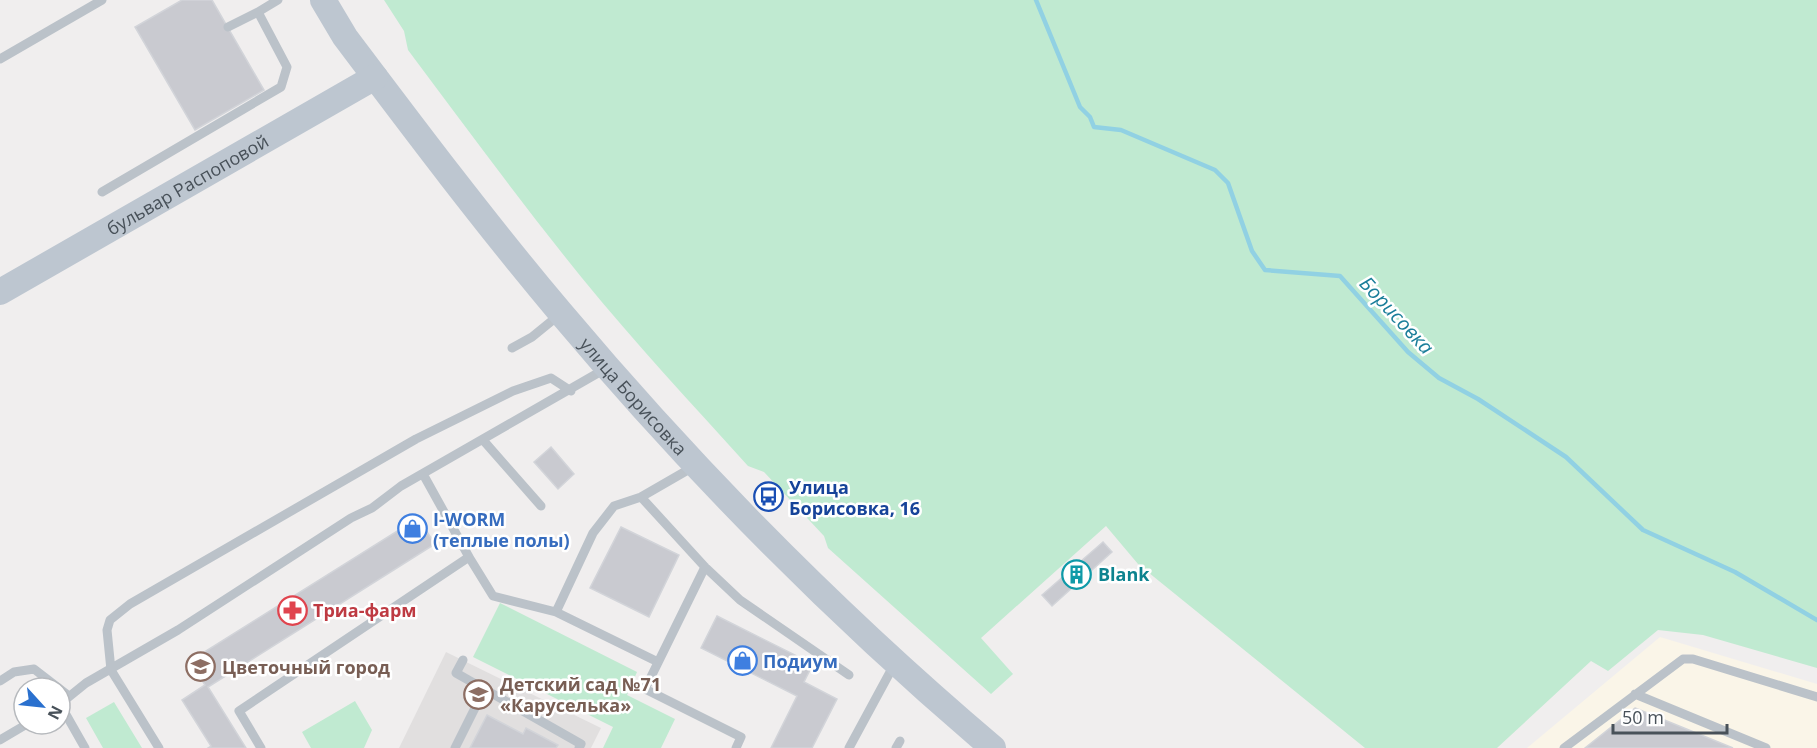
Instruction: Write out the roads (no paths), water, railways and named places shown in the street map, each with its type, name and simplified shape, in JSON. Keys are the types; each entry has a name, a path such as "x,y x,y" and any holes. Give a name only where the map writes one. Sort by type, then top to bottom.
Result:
{"street":[{"name":"улица Борисовка","path":"323,0 345,37 375,77 561,313 695,466 894,663 993,748"},
{"name":"бульвар Распоповой","path":"0,292 375,77"}],"lane":[{"path":"0,59 102,0"},
{"path":"228,27 278,0"},
{"path":"102,192 281,87 287,67 258,12"},
{"path":"512,348 532,337 561,313"},
{"path":"72,694 423,474 608,368"},
{"path":"159,748 111,670 107,630 110,620 130,604 416,439 513,391 551,378 571,391"},
{"path":"483,440 541,506"},
{"path":"556,612 593,533 614,506 641,497 695,466"},
{"path":"423,474 493,596 556,612 658,662"},
{"path":"641,497 705,567 740,600 849,675"},
{"path":"261,748 239,711 469,557"},
{"path":"705,567 645,688 741,737 736,748"},
{"path":"1564,748 1679,660 1688,659 1817,697"},
{"path":"462,660 456,673 581,744 579,748"},
{"path":"849,748 894,663"},
{"path":"0,681 14,672 34,669 43,676"},
{"path":"455,748 485,688"},
{"path":"1635,694 1766,748"},
{"path":"72,725 85,748"}],"waterway":[{"name":"Борисовка","path":"1036,0 1080,107 1090,117 1094,127 1121,130 1215,170 1228,183 1252,251 1265,270 1340,276 1408,352 1439,378 1478,399 1566,457 1643,530 1735,572 1817,620"}],"place":[{"name":"Улица Борисовка, 16","path":"768,497"},
{"name":"I-WORM (теплые полы)","path":"412,529"},
{"name":"Blank","path":"1077,574"},
{"name":"Триа-фарм","path":"292,610"},
{"name":"Подиум","path":"742,661"},
{"name":"Цветочный город","path":"201,667"},
{"name":"Детский сад №71 «Каруселька»","path":"479,694"}]}
